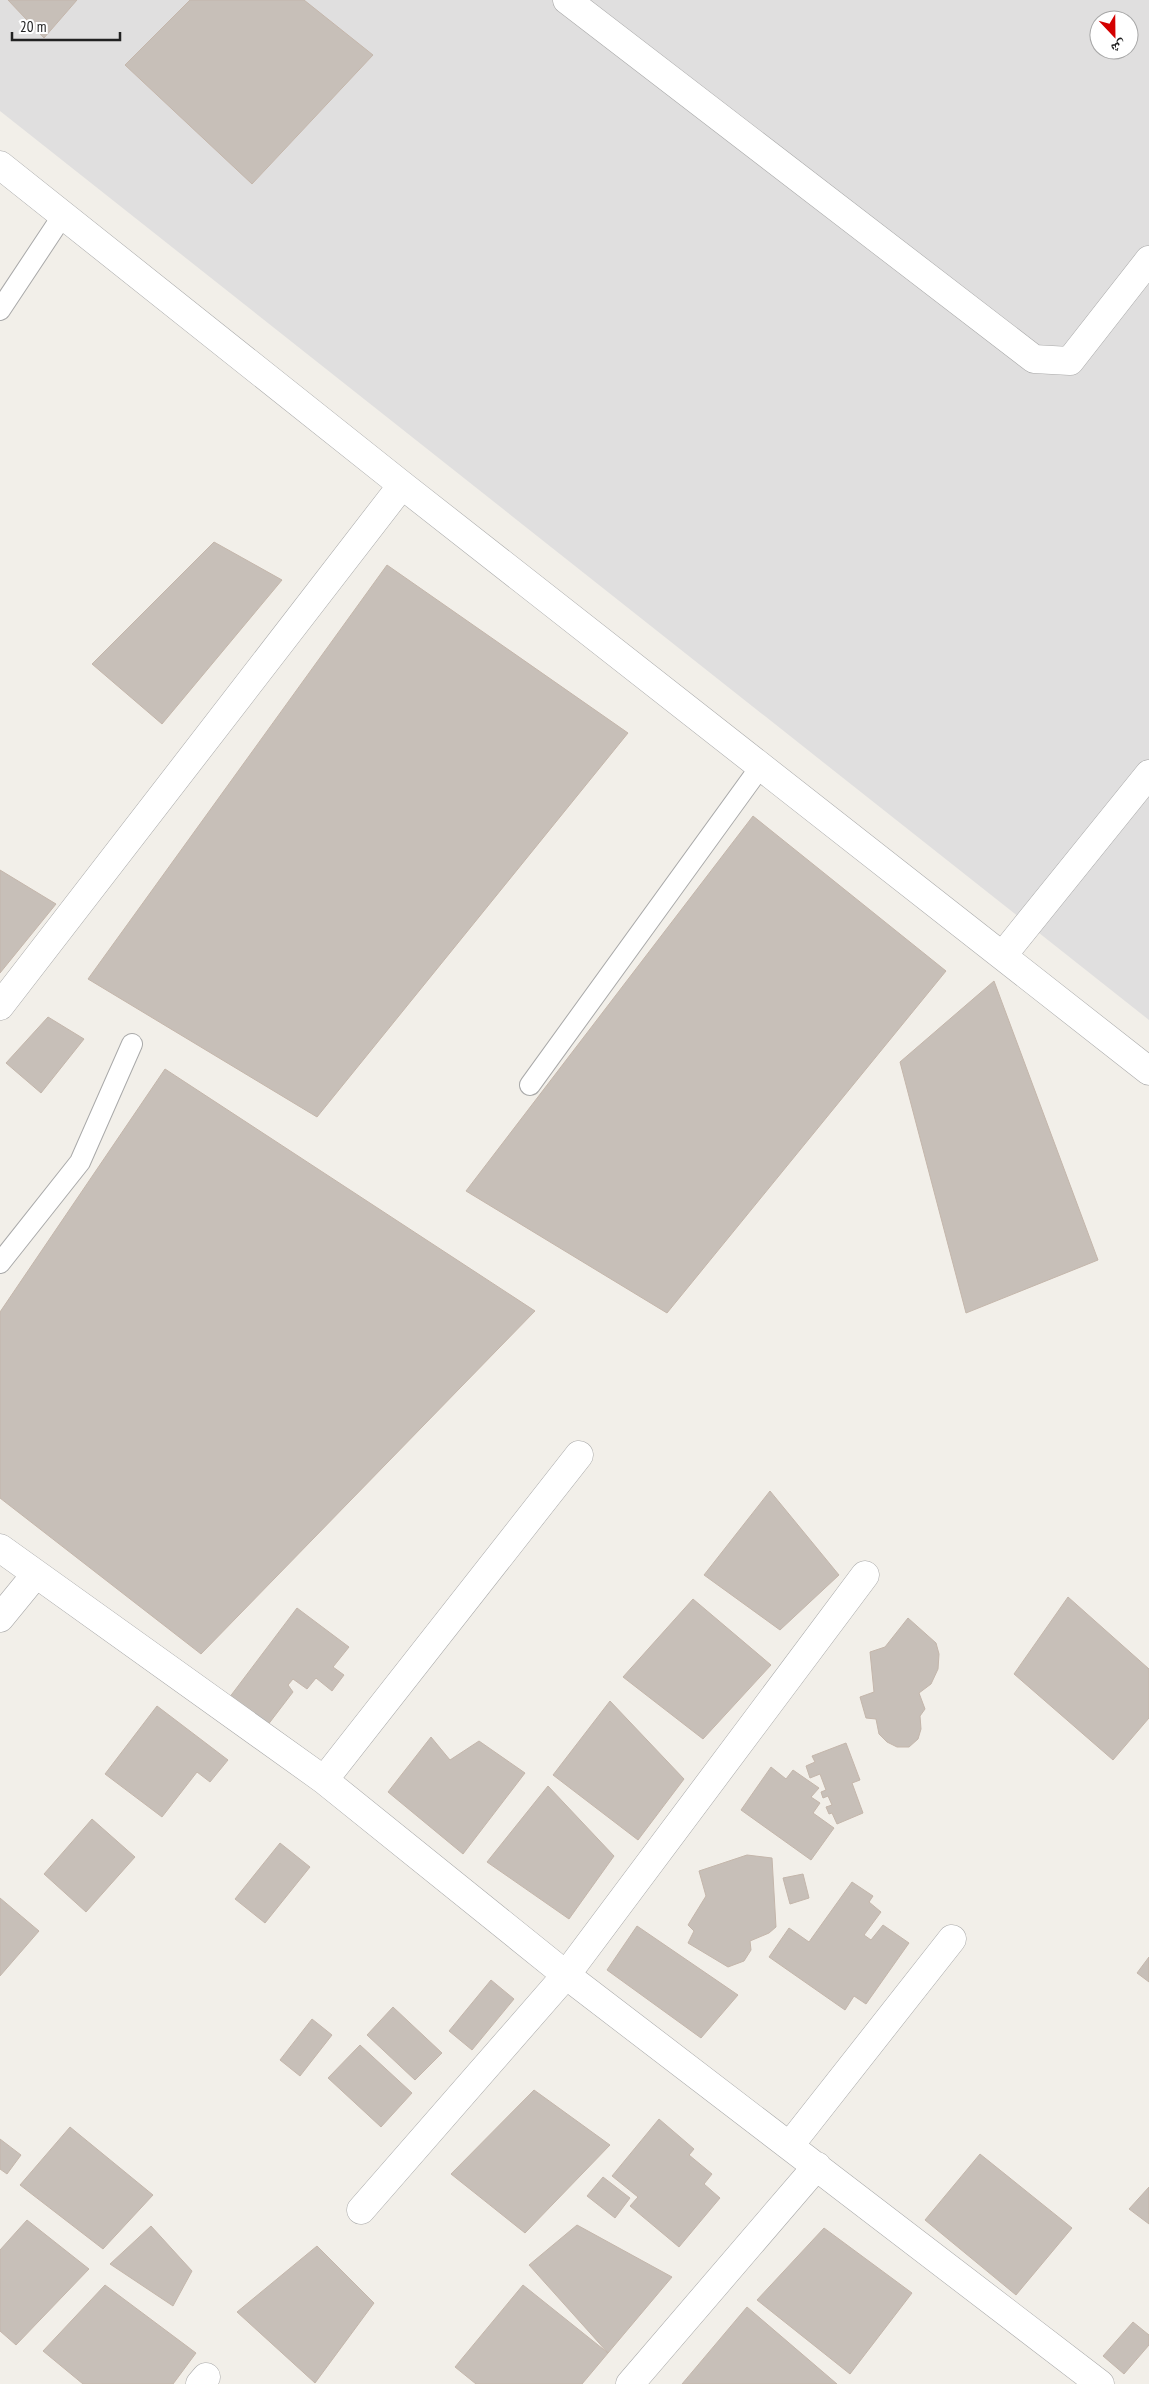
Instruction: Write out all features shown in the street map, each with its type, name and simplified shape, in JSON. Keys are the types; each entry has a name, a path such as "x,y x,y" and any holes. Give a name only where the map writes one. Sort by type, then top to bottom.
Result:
{"street":[{"path":"567,0 1034,359 1070,361 1149,260"},
{"path":"0,165 402,485 1149,1070"},
{"path":"0,1006 402,485"},
{"path":"1003,955 1149,774"},
{"path":"324,1780 579,1455"},
{"path":"0,1548 324,1780 566,1975 1100,2384"},
{"path":"0,1618 36,1574"},
{"path":"361,2210 566,1975 865,1575"},
{"path":"790,2145 952,1939"},
{"path":"630,2384 817,2166"}],"lane":[{"path":"0,310 63,215"},
{"path":"530,1085 761,766"},
{"path":"0,1263 80,1162 132,1044"}],"shaded area":[{"path":"0,0 1149,0 1149,1020 0,111"}],"building":[{"path":"8,0 77,0 44,38"},
{"path":"190,0 304,0 373,55 252,184 125,65"},
{"path":"214,542 282,580 162,724 92,664"},
{"path":"387,565 628,733 317,1117 88,979"},
{"path":"753,816 946,971 667,1313 466,1191"},
{"path":"0,870 56,904 0,973"},
{"path":"994,981 1098,1260 966,1313 900,1062"},
{"path":"48,1017 84,1039 41,1093 6,1063"},
{"path":"165,1069 535,1311 201,1654 0,1498 0,1312"},
{"path":"770,1491 839,1575 780,1630 704,1575"},
{"path":"1068,1597 1149,1669 1149,1718 1113,1760 1014,1674"},
{"path":"693,1599 771,1665 703,1739 623,1677"},
{"path":"297,1608 349,1647 333,1667 344,1675 332,1691 316,1678 307,1689 293,1679 288,1685 293,1692 267,1726 229,1698"},
{"path":"908,1618 936,1643 939,1654 938,1669 931,1684 919,1693 925,1709 920,1716 921,1729 918,1739 909,1747 897,1747 887,1742 879,1734 876,1719 866,1718 860,1697 874,1692 870,1652 885,1647"},
{"path":"610,1701 684,1779 638,1840 553,1775"},
{"path":"157,1706 228,1760 210,1782 197,1772 162,1817 105,1774"},
{"path":"431,1737 450,1760 479,1741 525,1773 463,1854 388,1792"},
{"path":"846,1743 860,1780 852,1783 863,1813 837,1824 832,1813 829,1814 826,1807 832,1805 828,1796 823,1798 821,1792 826,1790 820,1774 810,1778 806,1766 815,1762 812,1756"},
{"path":"771,1767 786,1779 793,1770 819,1788 811,1797 820,1803 813,1813 834,1828 811,1860 741,1810"},
{"path":"548,1786 614,1856 569,1919 487,1862"},
{"path":"92,1819 135,1857 86,1912 44,1874"},
{"path":"280,1843 310,1867 265,1923 235,1899"},
{"path":"747,1855 772,1858 776,1927 769,1933 750,1941 751,1950 744,1961 728,1967 688,1943 694,1931 688,1925 706,1896 699,1871"},
{"path":"803,1874 809,1898 790,1904 783,1878"},
{"path":"852,1882 873,1896 869,1902 881,1912 864,1935 871,1940 883,1925 909,1943 866,2004 854,1996 845,2010 769,1957 789,1928 809,1942"},
{"path":"0,1898 39,1931 0,1976"},
{"path":"637,1926 738,1995 701,2038 607,1970"},
{"path":"1149,1957 1149,1982 1137,1973"},
{"path":"491,1980 514,1999 472,2050 449,2031"},
{"path":"393,2007 442,2053 415,2080 367,2035"},
{"path":"312,2019 332,2035 300,2076 280,2060"},
{"path":"360,2045 412,2093 381,2127 328,2078"},
{"path":"534,2090 610,2145 525,2233 451,2174"},
{"path":"659,2119 694,2149 689,2155 712,2174 704,2184 720,2198 679,2247 630,2206 638,2197 612,2176"},
{"path":"70,2127 153,2195 103,2249 20,2185"},
{"path":"0,2139 21,2155 7,2174 0,2169"},
{"path":"980,2154 1072,2228 1016,2295 925,2220"},
{"path":"603,2177 630,2198 615,2218 587,2196"},
{"path":"1149,2187 1149,2224 1129,2209"},
{"path":"27,2220 89,2269 16,2345 0,2331 0,2250"},
{"path":"577,2225 672,2277 608,2353 529,2265"},
{"path":"151,2226 192,2271 173,2306 110,2264"},
{"path":"824,2228 912,2293 850,2374 757,2300"},
{"path":"317,2246 374,2303 315,2383 237,2312"},
{"path":"105,2285 196,2353 173,2384 83,2384 43,2351"},
{"path":"523,2285 608,2353 582,2384 476,2384 455,2367"},
{"path":"747,2307 837,2384 682,2384"},
{"path":"1133,2322 1149,2335 1149,2345 1124,2374 1103,2356"}]}
